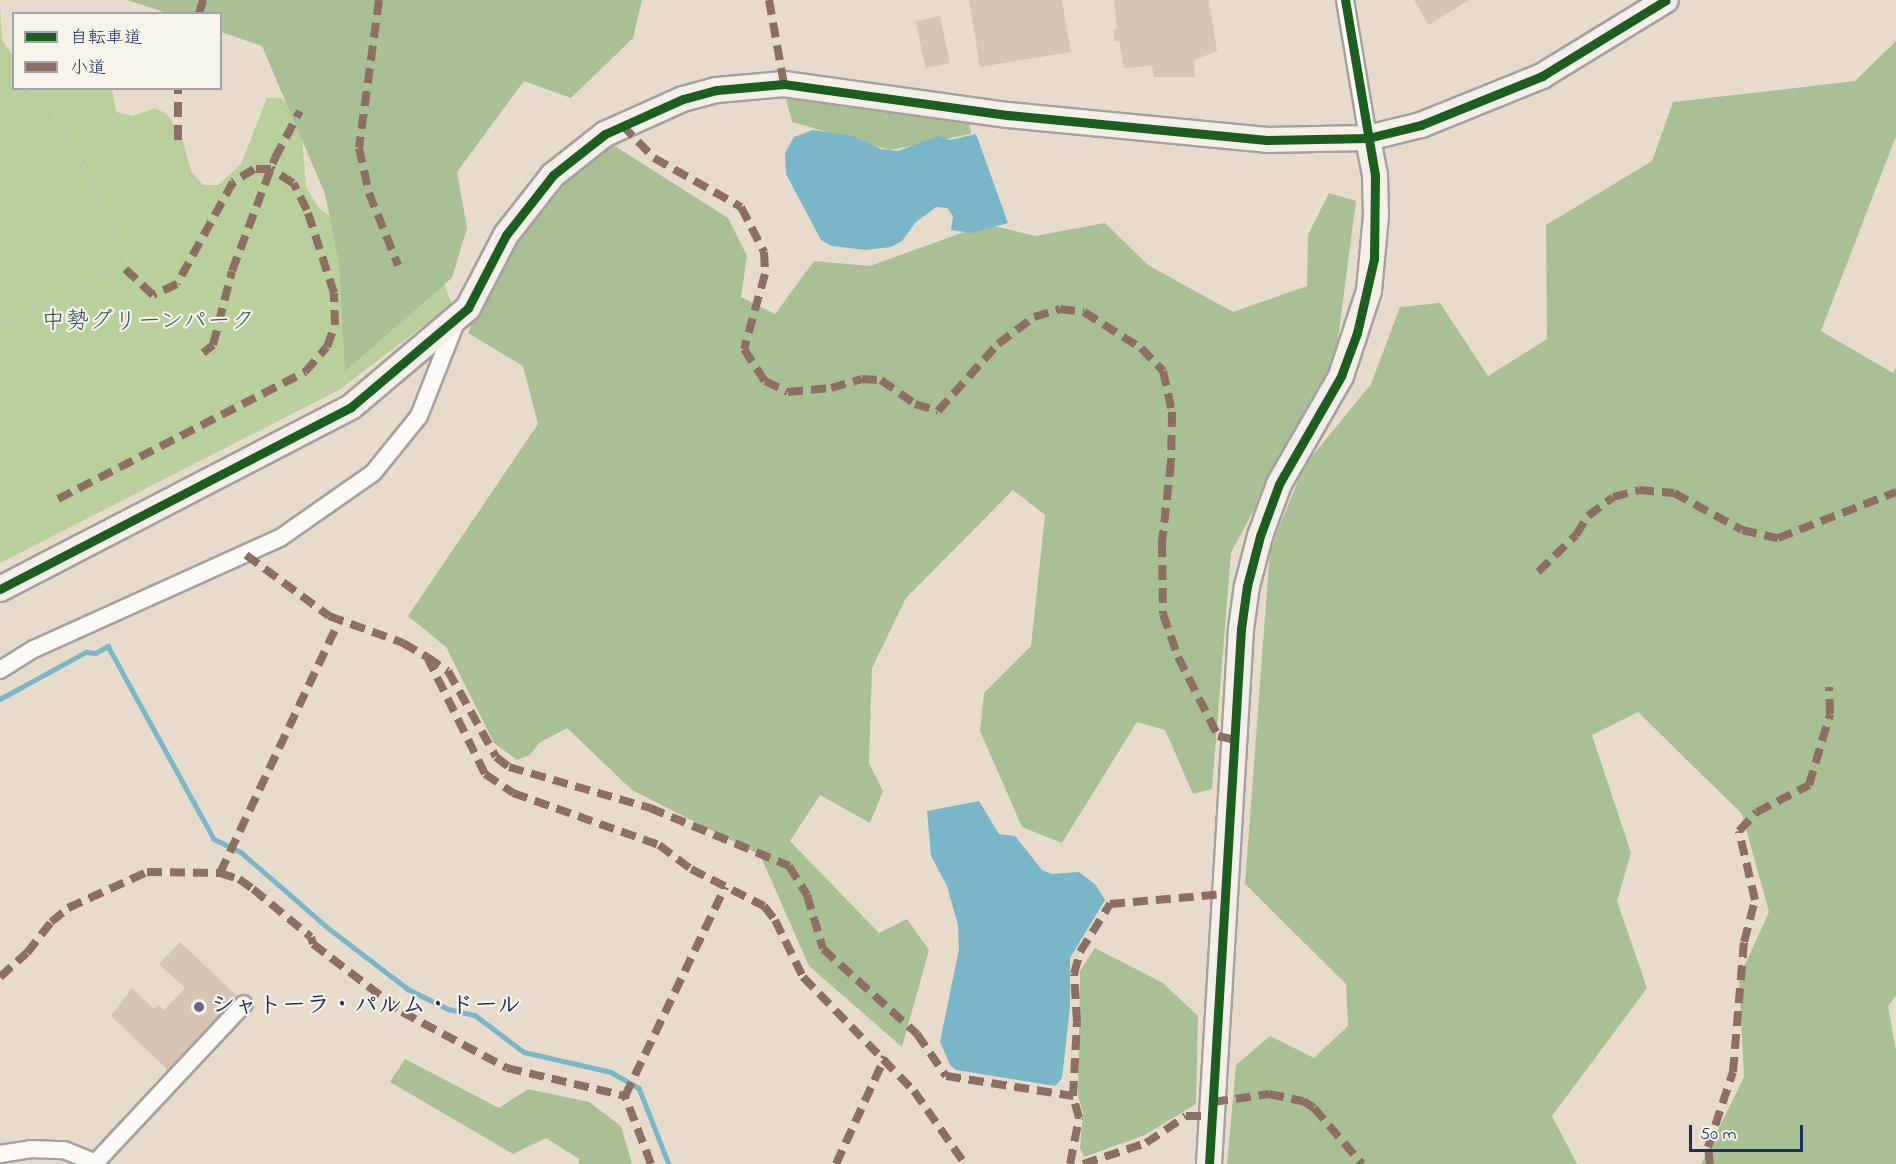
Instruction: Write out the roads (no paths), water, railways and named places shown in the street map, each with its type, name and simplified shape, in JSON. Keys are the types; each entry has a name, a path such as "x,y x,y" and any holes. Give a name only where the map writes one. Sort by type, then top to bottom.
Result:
{"street":[{"path":"1209,1164 1241,629 1247,586 1260,536 1279,484 1341,376 1369,291 1376,216 1375,175 1345,0"},
{"path":"0,589 351,407 456,322 478,292 506,235 553,175 614,130 650,111 717,90 784,84 1008,115 1267,140 1368,138 1421,125 1542,76 1666,0"},
{"path":"0,670 34,649 280,538 373,472 419,416 456,322"},
{"path":"0,1154 16,1149 49,1149 79,1154 97,1163 244,1004"}],"water":[{"path":"813,130 853,136 881,149 898,151 938,136 950,140 976,134 1008,223 972,233 951,230 953,216 947,208 936,207 915,223 902,241 891,247 866,250 832,246 821,240 786,174 785,153 794,137"},
{"path":"979,801 999,834 1015,836 1042,870 1052,874 1079,872 1095,884 1105,900 1070,958 1070,1007 1062,1078 1055,1086 956,1070 950,1065 940,1042 959,949 958,925 947,886 931,856 927,811"}],"waterway":[{"path":"0,699 86,652 95,653 108,646 214,839 241,852 327,927 408,989 448,1009 475,1015 524,1052 611,1072 639,1088 669,1164"}],"place":[{"name":"シャトーラ・パルム・ドール","path":"199,1007"}],"park label":[{"name":"中勢グリーンパーク","path":"148,323"}]}
